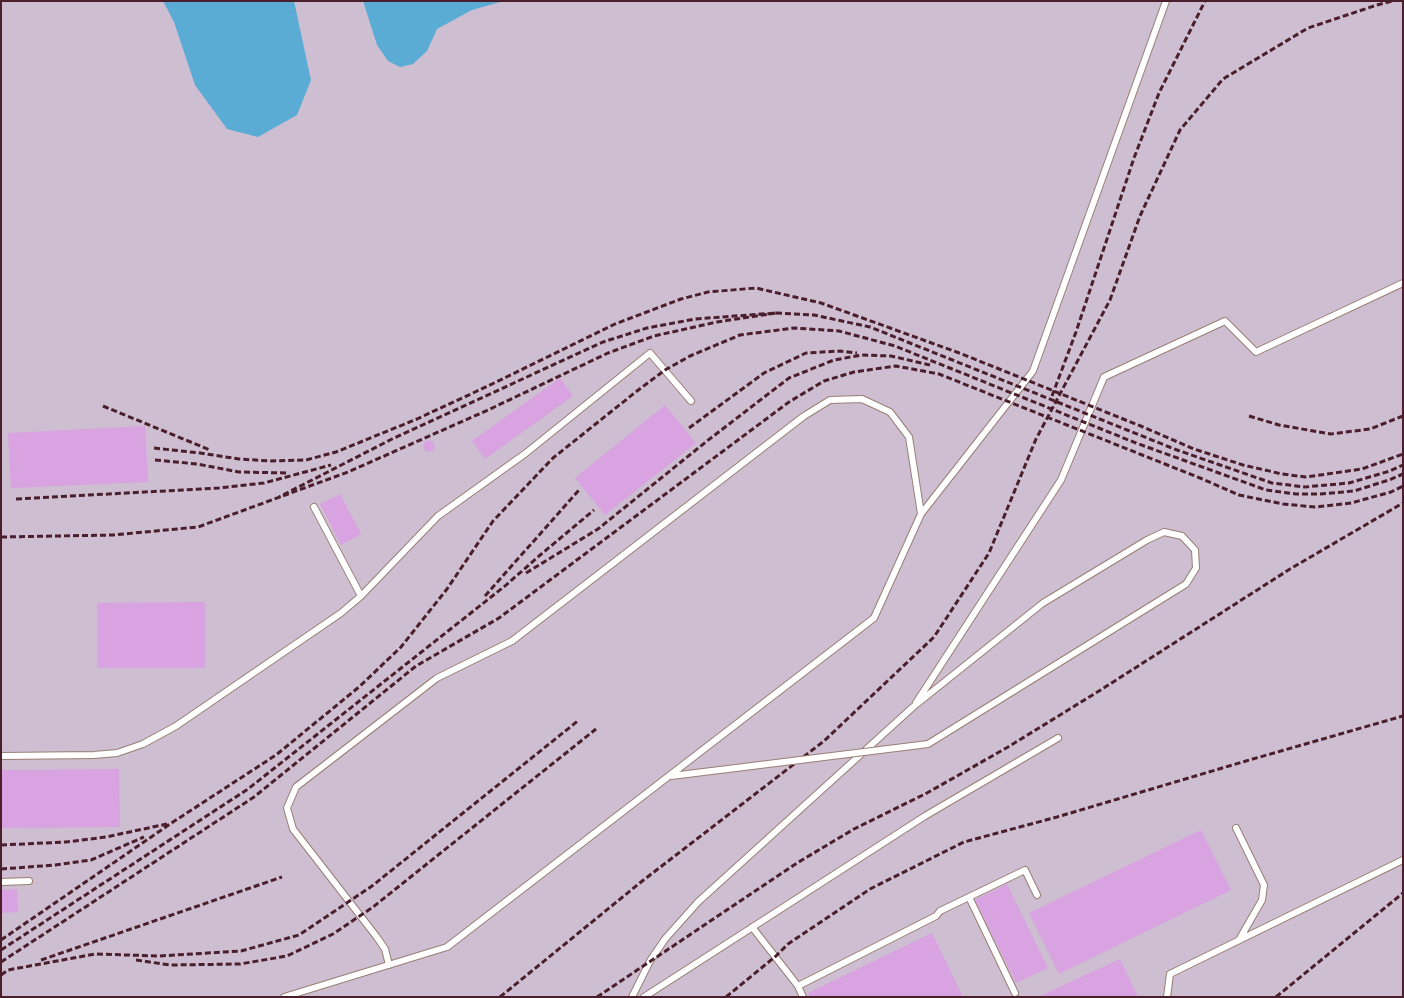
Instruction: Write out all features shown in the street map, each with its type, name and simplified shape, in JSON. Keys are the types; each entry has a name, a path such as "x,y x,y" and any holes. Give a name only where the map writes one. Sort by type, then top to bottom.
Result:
{"lane":[{"path":"284,997 447,947 874,618 921,514 1033,371 1166,1"},
{"path":"913,707 1061,480 1104,377 1225,321 1256,352 1403,283"},
{"path":"1,756 94,755 117,753 143,744 176,726 341,613 360,596 438,516 526,453 650,353 691,401"},
{"path":"389,965 385,949 379,940 293,829 287,808 296,786 437,678 512,641 804,416 830,400 862,399 890,412 909,437 921,514"},
{"path":"314,506 360,596"},
{"path":"632,997 650,961 664,939 698,902 913,707 1043,602 1147,540 1164,532 1182,536 1195,550 1196,568 1186,584 928,744 896,748 736,768 669,776"},
{"path":"644,997 925,816 1058,738"},
{"path":"1236,828 1264,885 1262,900 1239,940"},
{"path":"1167,997 1170,974 1403,860"},
{"path":"798,986 936,916 940,911 1025,870 1037,895"},
{"path":"1,882 29,881"},
{"path":"968,897 1016,993"},
{"path":"752,927 798,986 803,997"}],"shaded area":[{"path":"1,1 1403,1 1403,997 1,997"}],"water":[{"path":"163,1 294,1 311,80 297,115 258,137 227,129 195,85 174,22"},
{"path":"363,1 504,1 472,10 437,29 427,51 413,64 400,67 388,61 377,45"}],"building":[{"path":"560,378 573,396 485,459 472,441"},
{"path":"665,405 696,443 605,515 575,478"},
{"path":"145,426 148,482 11,488 8,433"},
{"path":"429,440 433,442 435,446 433,450 429,452 425,450 423,446 425,442"},
{"path":"340,494 361,534 341,545 320,504"},
{"path":"205,602 205,668 97,668 97,603"},
{"path":"119,769 120,827 1,828 1,770"},
{"path":"1201,830 1231,890 1059,974 1029,913"},
{"path":"1007,884 1048,968 1016,983 975,900"},
{"path":"17,889 18,912 1,913 1,890"},
{"path":"932,933 963,997 810,997 808,993"},
{"path":"1120,959 1138,997 1038,997"}],"railway":[{"path":"1052,396 1076,332 1134,158 1159,93 1205,1"},
{"path":"500,997 641,882 824,741 934,637 989,553 1036,439 1110,300 1140,216 1180,130 1223,79 1308,28 1393,1"},
{"path":"154,448 239,459 270,461 306,460 336,452 417,419 615,324 681,299 708,292 756,288 821,303 962,354 1194,449 1243,465 1282,474 1306,477 1362,469 1403,454"},
{"path":"776,313 814,315 870,327 1177,450 1272,483 1305,487 1349,483 1390,471 1403,465"},
{"path":"1,537 113,535 198,527 348,472 488,410 608,353 654,336 717,322 776,313 695,319 647,328 603,342 392,439 279,497"},
{"path":"1,940 173,822 276,755 359,687 401,647 447,589 493,521 553,458 665,370 690,356 740,335 794,328 839,331 895,346 1136,443 1266,490 1296,494 1320,494 1354,491 1403,474"},
{"path":"689,428 764,373 806,353 840,351 857,353"},
{"path":"526,573 598,529 707,441 789,378 834,360 862,355 891,356 930,365"},
{"path":"1,962 254,797 416,666 499,618 789,402 824,381 854,372 896,366 939,374 1239,495 1283,504 1315,507 1351,503 1391,492 1403,486"},
{"path":"103,406 210,450"},
{"path":"1249,416 1279,425 1331,434 1370,429 1403,416"},
{"path":"155,460 197,464 239,472 288,473"},
{"path":"16,499 219,488 264,483 331,465"},
{"path":"485,596 579,490"},
{"path":"597,997 797,863 854,829 927,793 1008,747 1099,691 1290,569 1403,503"},
{"path":"1,950 248,789 505,586 594,510"},
{"path":"726,997 776,956 788,944 870,889 964,842 1057,817 1403,716"},
{"path":"1,975 8,970 95,954 159,956 241,951 299,935 372,886 579,720"},
{"path":"136,960 170,965 240,964 287,956 333,934 373,907 596,729"},
{"path":"1,845 66,842 106,837 167,824"},
{"path":"1,869 55,865 91,860 144,837"},
{"path":"41,960 282,877"},
{"path":"1276,997 1403,893"}]}
